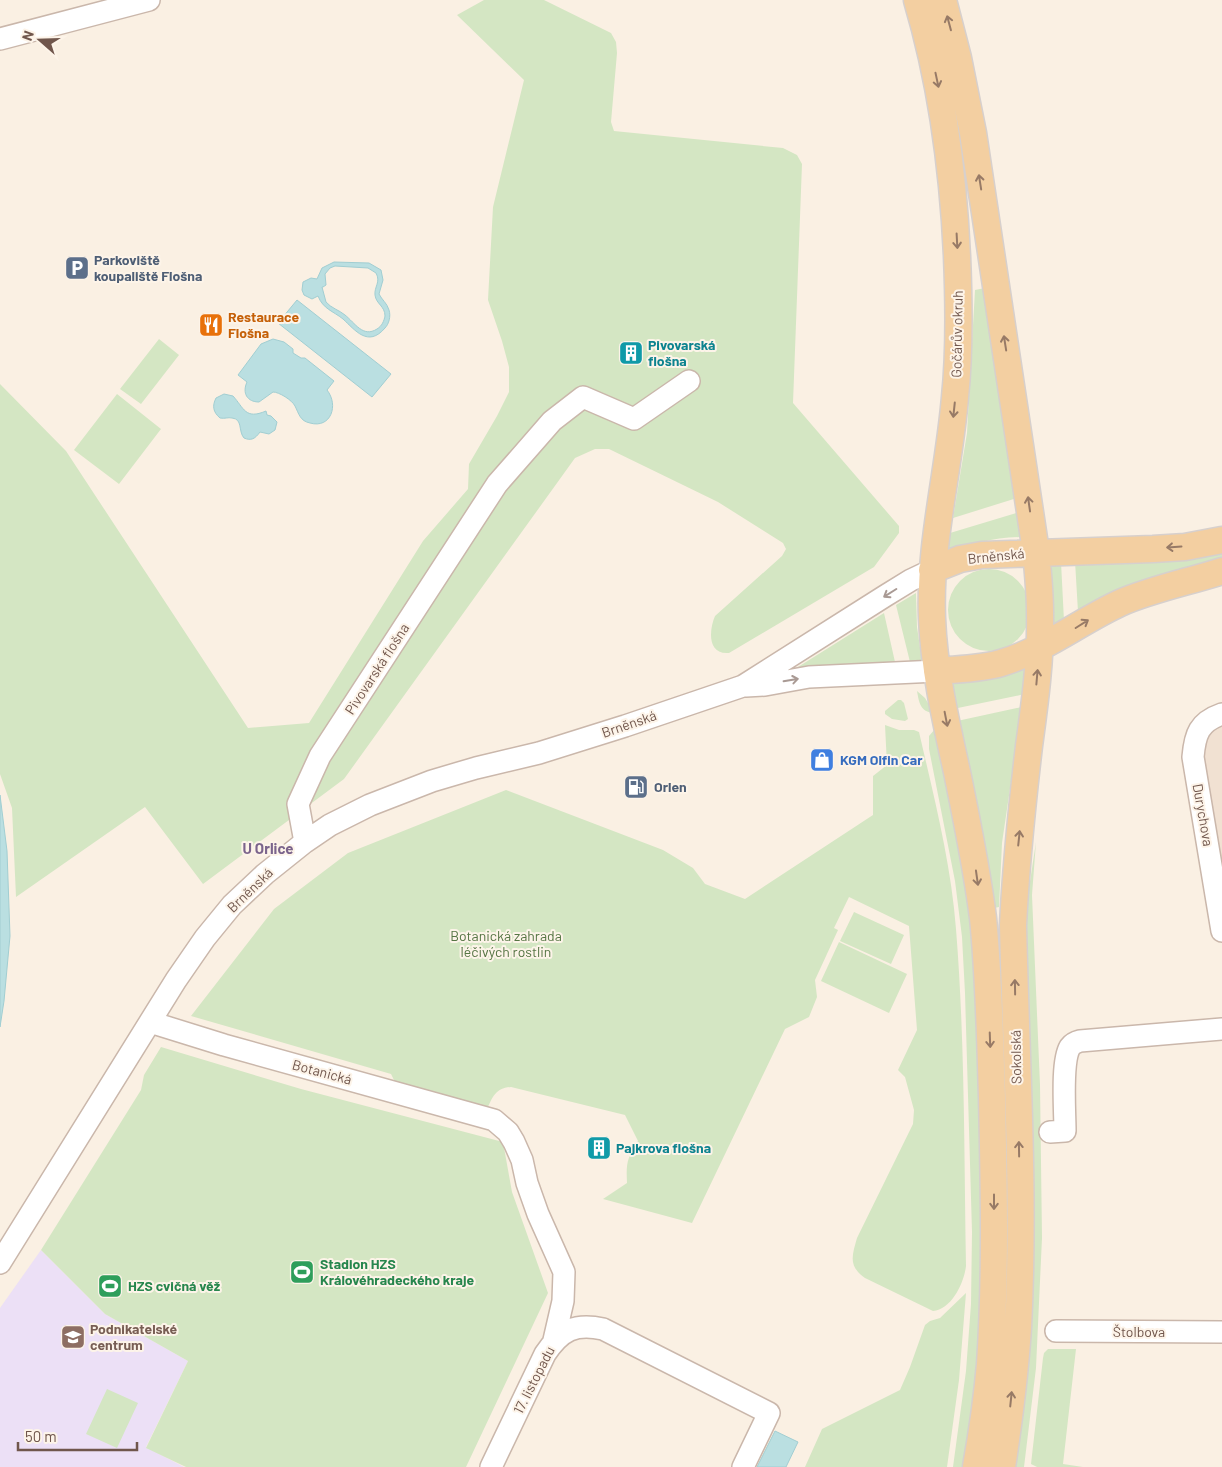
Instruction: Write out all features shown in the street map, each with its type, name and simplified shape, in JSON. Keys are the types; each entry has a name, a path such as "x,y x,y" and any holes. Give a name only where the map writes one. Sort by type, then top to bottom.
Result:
{"main road":[{"name":"Gočárův okruh","path":"917,0 936,73 944,116 951,164 958,270 958,360 955,400 932,570 932,621 937,671"},
{"path":"943,0 958,58 973,133 1036,552 1040,648"},
{"name":"Brněnská","path":"932,570 971,557 1036,552 1185,547 1222,540"},
{"name":"Brněnská","path":"937,671 991,666 1001,663 1040,648 1097,615 1124,602 1222,572"},
{"name":"Sokolská","path":"1002,1467 1015,1364 1020,1276 1020,1198 1013,925 1015,887 1040,648"},
{"name":"Sokolská","path":"937,671 976,869 987,966 995,1253 989,1366 976,1467"}],"street":[{"path":"0,39 149,0"},
{"name":"Pivovarská flošna","path":"305,842 298,804 320,756 497,484 552,421 584,397 634,419 689,381"},
{"name":"Brněnská","path":"0,1263 150,1022 205,938 232,905 265,874 305,842 330,825 370,805 432,782 476,768 539,753 743,686 911,580 932,570"},
{"name":"Brněnská","path":"743,686 765,685 809,677 937,671"},
{"name":"Durychova","path":"1222,714 1208,719 1194,739 1193,757 1222,930"},
{"name":"Botanická","path":"150,1022 224,1045 494,1120 508,1132 514,1142 522,1160 527,1183 538,1214 564,1272 563,1301 554,1340"},
{"path":"1050,1132 1065,1131 1065,1066 1069,1048 1073,1043 1222,1029"},
{"name":"17. listopadu","path":"491,1467 554,1340 574,1328 588,1326 603,1329 769,1413 743,1467"},
{"name":"Štolbova","path":"1056,1331 1222,1332"}],"shaded area":[{"path":"1222,724 1222,889 1199,752 1205,737 1214,726"},
{"name":"Podnikatelské centrum","path":"41,1250 105,1314 188,1361 146,1447 184,1467 0,1467 0,1308"}],"green space":[{"path":"484,0 544,0 611,33 616,42 617,53 611,122 614,131 783,148 797,155 802,164 793,403 899,526 899,533 874,567 729,653 722,653 713,646 711,634 715,616 782,556 786,549 783,543 718,502 609,449 595,449 575,458 344,779 203,884 145,807 16,897 12,808 0,774 0,384 66,451 248,728 309,723 423,541 468,489 469,464 509,392 509,367 488,300 493,207 524,80 457,15"},
{"path":"985,288 1017,498 953,518 967,433 975,290"},
{"path":"159,339 179,355 141,404 120,389"},
{"path":"117,394 161,429 119,484 74,450"},
{"path":"1020,512 1024,537 984,541 947,554 950,533"},
{"path":"1222,550 1222,562 1078,612 1075,561"},
{"path":"1047,562 1061,562 1064,621 1054,627"},
{"path":"989,569 1005,572 1018,581 1027,594 1030,610 1027,626 1018,639 1005,648 989,651 973,648 960,639 951,626 948,610 951,594 960,581 973,572"},
{"path":"916,593 917,627 922,661 910,662 896,605"},
{"path":"884,613 895,662 798,668 798,667"},
{"path":"1028,667 1025,694 953,709 948,679 1009,674"},
{"path":"917,691 925,698 934,713 923,708"},
{"path":"898,700 904,703 908,719 905,721 892,719 885,714 885,711"},
{"path":"1022,707 1002,843 999,907 994,908 957,721"},
{"name":"Botanická zahrada léčivých rostlin","path":"885,725 899,730 919,732 936,805 954,904 963,1055 966,1266 963,1280 956,1294 946,1306 940,1309 933,1311 865,1278 854,1265 853,1255 857,1238 913,1124 914,1110 905,1077 898,1070 917,1030 909,926 849,897 834,928 838,930 815,980 817,997 809,1017 785,1029 692,1223 603,1199 627,1183 628,1161 638,1141 625,1115 511,1087 498,1091 487,1110 396,1084 391,1074 191,1016 274,909 348,853 506,790 663,850 693,868 705,884 745,899 873,815 873,776 887,765"},
{"path":"935,729 948,779 973,932 984,1201 977,1386 966,1467 953,1467 966,1371 971,1304 972,1232 965,993 962,937 955,881 929,749 929,736"},
{"path":"1036,842 1032,895 1040,1085 1042,1238 1036,1368 1024,1467 1015,1467 1025,932"},
{"path":"854,912 904,935 891,964 840,941"},
{"path":"839,942 907,974 889,1013 821,981"},
{"name":"Stadion HZS Královéhradeckého kraje","path":"161,1047 301,1089 503,1142 512,1192 548,1293 466,1467 186,1467 146,1448 188,1361 105,1314 41,1250 141,1090 144,1075"},
{"path":"966,1293 959,1380 947,1467 805,1467 822,1429 900,1390 925,1325 930,1321 940,1318"},
{"path":"1048,1349 1076,1349 1063,1464 1083,1467 1037,1467 1031,1464 1043,1358 1044,1353"},
{"path":"107,1389 138,1403 117,1448 86,1434"}],"water":[{"path":"334,262 369,263 381,270 383,280 379,294 387,305 390,315 389,322 379,334 373,337 362,335 325,307 318,296 312,299 304,295 302,290 303,282 311,278 317,279 322,268","holes":["335,266 368,268 376,273 378,282 375,295 385,313 379,328 368,332 363,331 345,315 328,304 322,287 326,285 325,274 330,268"]},
{"path":"297,300 391,374 372,397 278,323"},
{"path":"273,339 284,342 293,349 293,353 301,358 305,358 334,381 327,390 332,402 331,414 328,419 317,424 304,421 293,404 279,393 273,392 259,402 249,399 245,393 247,382 238,375 261,344"},
{"path":"224,394 233,396 249,413 254,414 266,411 267,415 277,422 275,430 269,434 260,432 255,438 244,438 238,421 231,418 220,418 215,411 214,404 216,398"},
{"path":"0,795 7,851 10,936 0,1027"},
{"path":"775,1431 798,1442 786,1467 757,1467"}],"place":[{"name":"Parkoviště koupaliště Flošna","path":"77,268"},
{"name":"Restaurace Flošna","path":"211,325"},
{"name":"Pivovarská flošna","path":"631,353"},
{"name":"KGM Olfin Car","path":"822,760"},
{"name":"Orlen","path":"636,787"},
{"name":"Pajkrova flošna","path":"599,1148"},
{"name":"Stadion HZS Královéhradeckého kraje","path":"302,1272"},
{"name":"HZS cvičná věž","path":"110,1286"},
{"name":"Podnikatelské centrum","path":"73,1337"}],"district":[{"name":"U Orlice","path":"268,849"}]}
